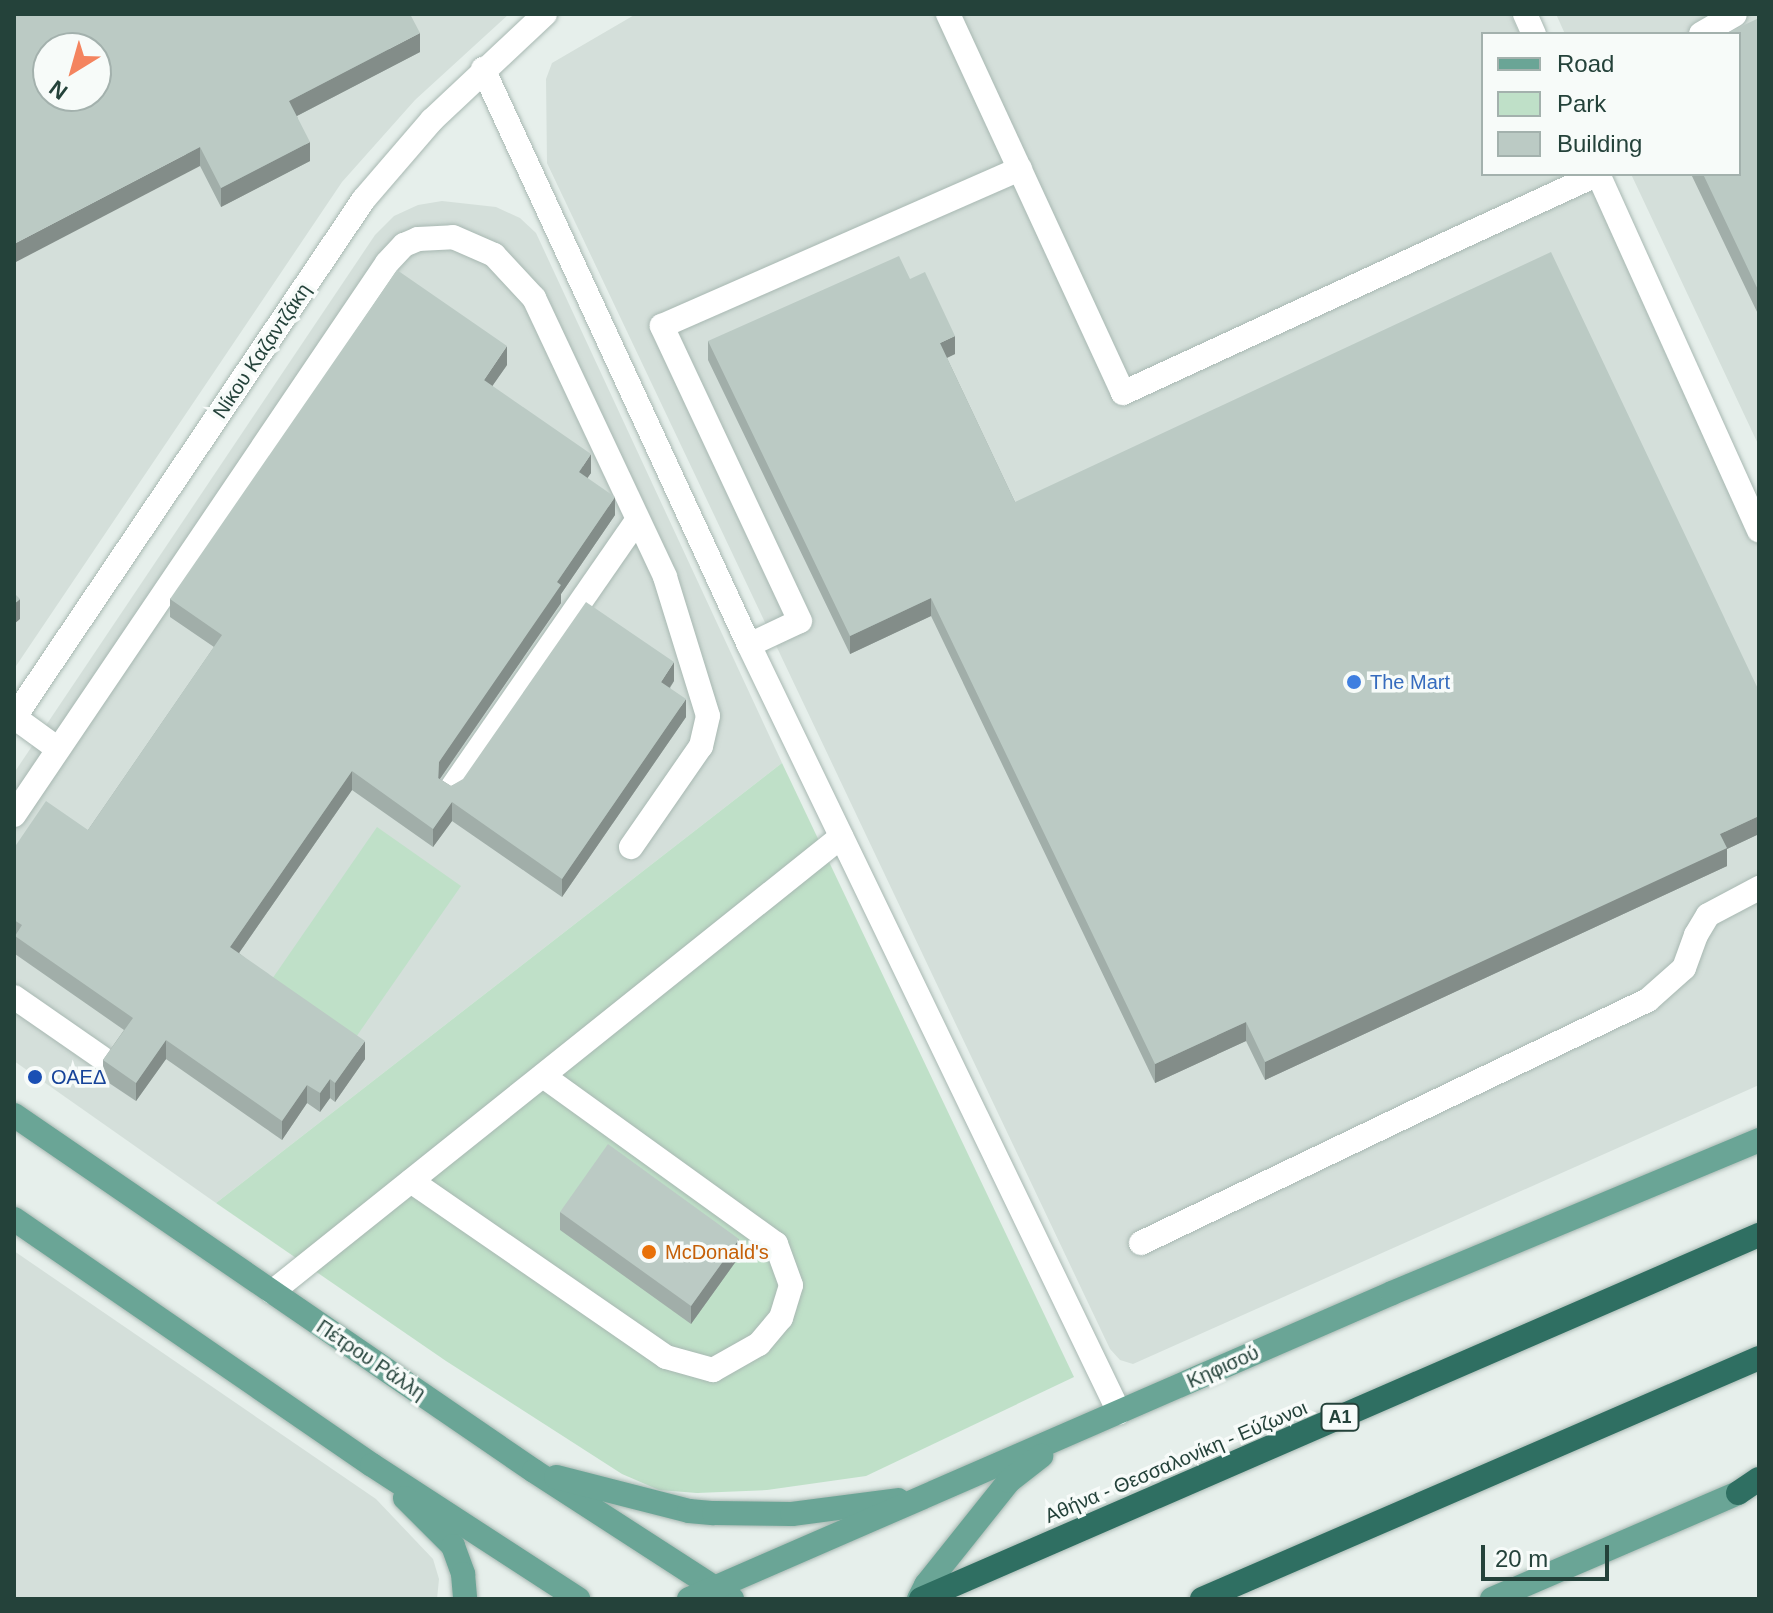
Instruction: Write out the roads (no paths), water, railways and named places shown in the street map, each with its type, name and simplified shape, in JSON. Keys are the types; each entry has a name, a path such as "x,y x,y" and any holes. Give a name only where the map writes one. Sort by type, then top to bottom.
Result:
{"highway":[{"name":"Αθήνα - Θεσσαλονίκη - Εύζωνοι","path":"920,1599 1759,1235"},
{"path":"1202,1599 1759,1358"},
{"path":"1738,1493 1759,1479"}],"main road":[{"name":"Πέτρου Ράλλη","path":"14,1115 534,1471 724,1595"},
{"name":"Κηφισού","path":"689,1599 724,1595 928,1496 1119,1412 1759,1140"},
{"path":"14,1219 372,1465 578,1599"},
{"path":"920,1599 926,1585 1009,1481 1060,1441 1119,1412"},
{"path":"372,1465 453,1546 463,1574 465,1599"},
{"path":"534,1471 689,1511 714,1513 792,1514 928,1496"},
{"path":"1505,1597 1738,1493"}],"street":[{"path":"948,14 1123,393 1594,176"},
{"path":"1704,32 1735,14"},
{"name":"Νίκου Καζαντζάκη","path":"14,718 364,199 432,120 542,15"},
{"path":"483,69 749,645 1119,1412"},
{"path":"749,645 800,621 662,326 1020,169"},
{"path":"1599,176 1759,530"},
{"path":"14,815 387,263 404,245 418,239 453,237 494,255 528,290 665,577 708,716 701,746 631,847"},
{"path":"451,789 637,520"},
{"path":"14,718 58,749"},
{"path":"272,1292 841,837"},
{"path":"1141,1243 1648,1000 1684,968 1696,935 1708,915 1759,888"},
{"path":"14,997 102,1058"},
{"path":"411,1181 666,1357 713,1370 759,1344 781,1318 791,1285 776,1244 543,1076"}],"place":[{"name":"The Mart","path":"1354,682"},
{"name":"ΟΑΕΔ","path":"35,1077"},
{"name":"McDonald's","path":"649,1252"}]}
